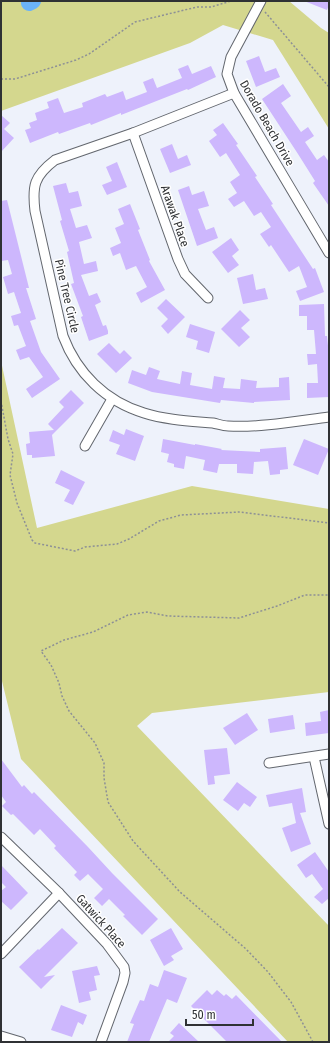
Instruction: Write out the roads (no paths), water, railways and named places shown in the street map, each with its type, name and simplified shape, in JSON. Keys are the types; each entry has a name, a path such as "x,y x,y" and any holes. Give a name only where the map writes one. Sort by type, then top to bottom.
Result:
{"street":[{"name":"Dorado Beach Drive","path":"260,3 231,57 227,74 234,93 329,253"},
{"name":"Pine Tree Circle","path":"234,93 133,133 55,160 45,168 38,177 33,195 35,211 65,343 77,365 99,389 112,399 145,413 191,422 228,426 256,425 329,417"},
{"name":"Arawak Place","path":"133,133 178,259 185,274 208,298"},
{"path":"85,446 112,399"},
{"path":"269,763 329,754"},
{"path":"314,756 329,824"},
{"name":"Gatwick Place","path":"1,837 59,893 107,944 124,967 125,973 123,982 101,1042"},
{"path":"1,954 59,893"},
{"path":"1,1036 21,1042"}],"waterway":[{"path":"29,3 33,1"}]}
